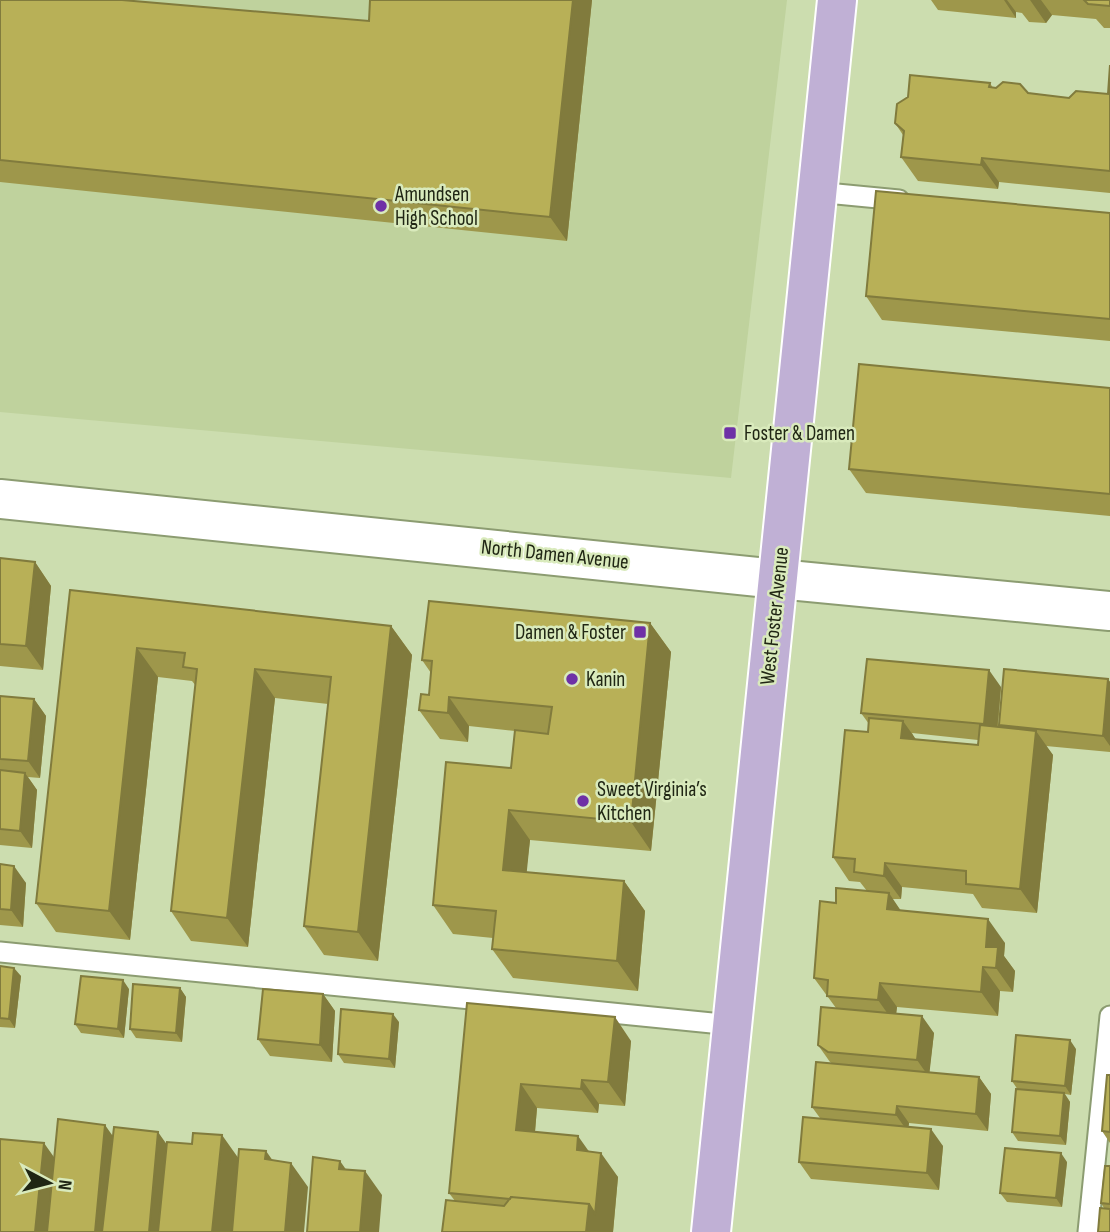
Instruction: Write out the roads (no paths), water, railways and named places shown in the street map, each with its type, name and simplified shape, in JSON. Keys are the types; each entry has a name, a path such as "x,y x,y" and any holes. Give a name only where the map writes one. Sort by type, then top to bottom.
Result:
{"main road":[{"name":"West Foster Avenue","path":"711,1232 837,0"},
{"name":"North Damen Avenue","path":"0,499 1110,611"}],"lane":[{"path":"816,192 919,202"},
{"path":"0,952 732,1025"},
{"path":"1088,1232 1110,1016"}],"place":[{"name":"Amundsen High School","path":"381,206"},
{"name":"Foster & Damen","path":"730,433"},
{"name":"Damen & Foster","path":"640,632"},
{"name":"Kanin","path":"572,679"},
{"name":"Sweet Virginia’s Kitchen","path":"583,801"}]}
